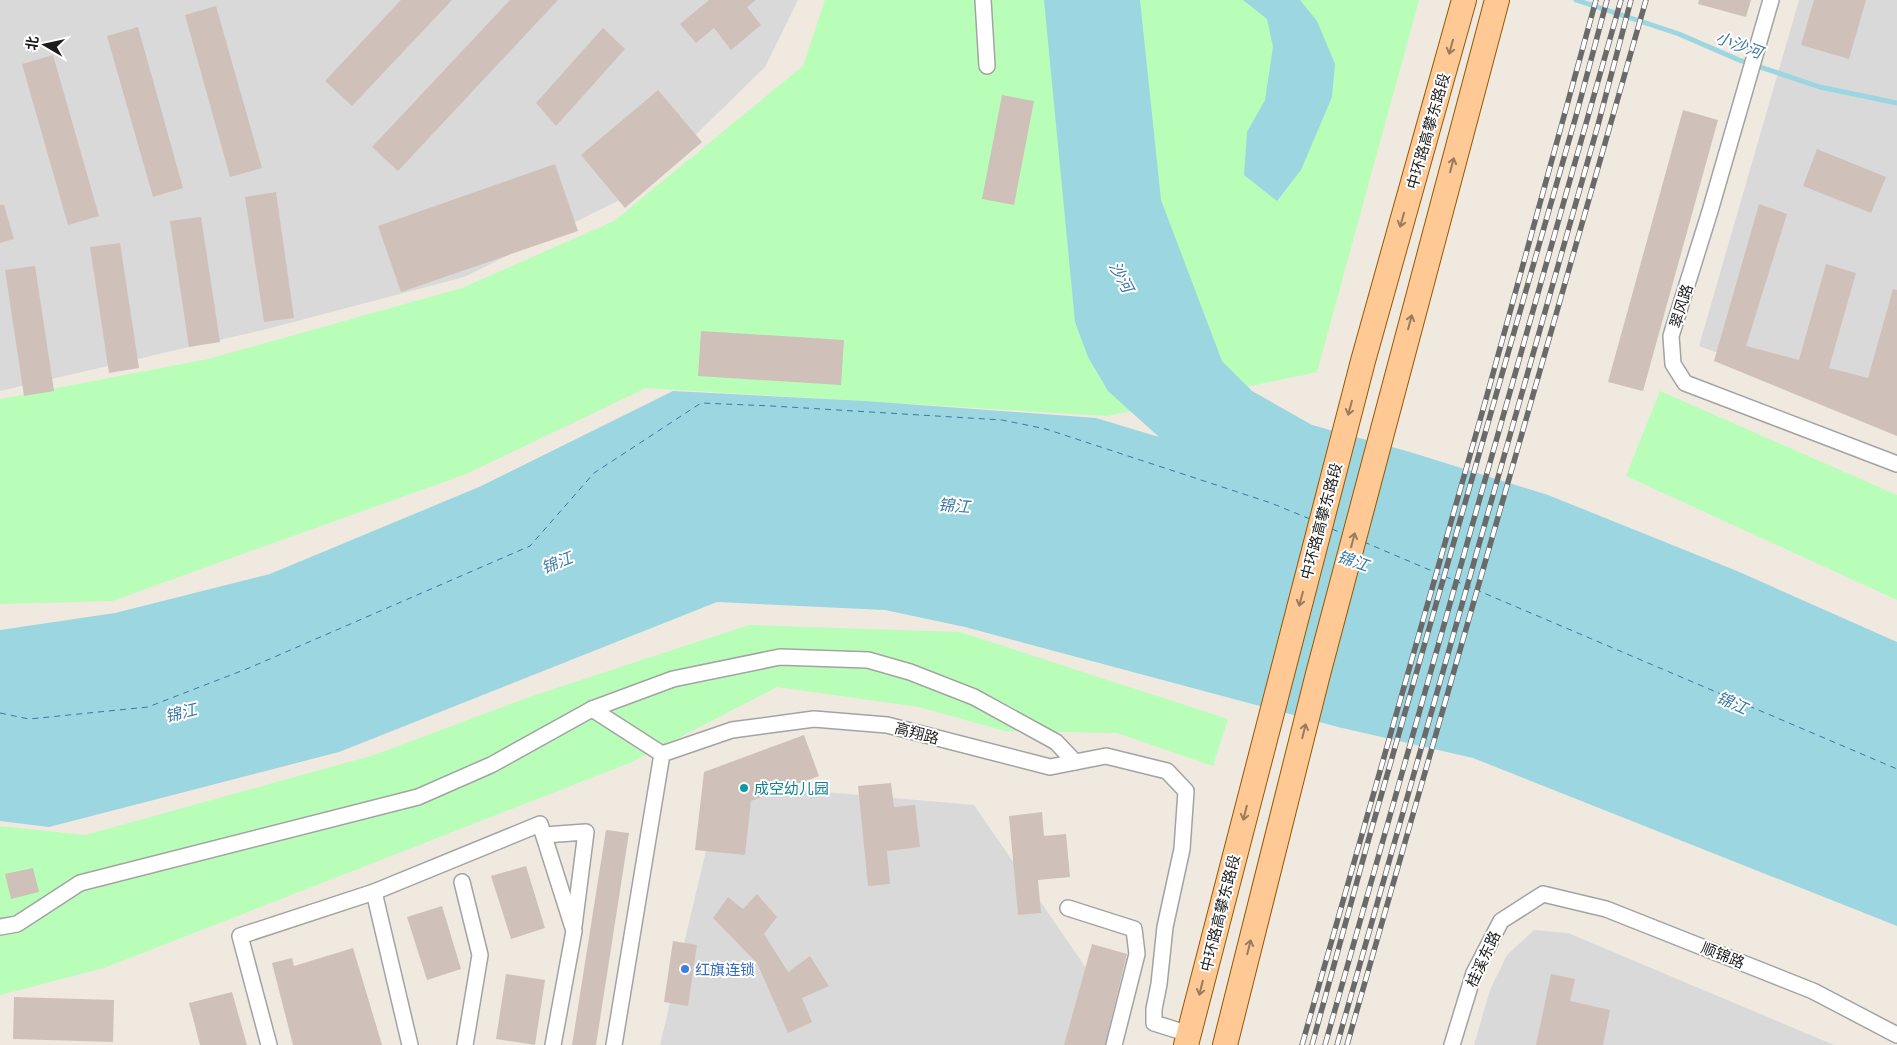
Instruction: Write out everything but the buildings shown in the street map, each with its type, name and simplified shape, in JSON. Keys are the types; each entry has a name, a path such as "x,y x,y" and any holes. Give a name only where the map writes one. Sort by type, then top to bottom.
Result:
{"main road":[{"name":"中环路高攀东路段","path":"1188,1040 1257,766 1363,361 1464,0"},
{"name":"中环路高攀东路段","path":"1225,1045 1398,370 1497,0"}],"street":[{"path":"982,0 986,66"},
{"name":"翠风路","path":"1771,0 1710,211 1671,336 1672,364 1685,383 1897,464"},
{"path":"0,927 17,924 80,883 418,797 491,765 592,709 674,679 780,657 868,660 910,672 974,697 1056,742 1075,762"},
{"path":"592,709 662,754 614,1045"},
{"name":"高翔路","path":"662,754 732,730 814,719 887,725 1050,767 1106,756 1167,772 1186,791 1182,849 1165,927 1159,984 1154,1009 1154,1024 1188,1040"},
{"path":"269,1045 240,936 374,892 540,824 574,931"},
{"path":"544,835 586,832 574,931 553,1045"},
{"path":"462,882 480,955 465,1045"},
{"path":"374,892 410,1045"},
{"name":"顺锦路","path":"1543,894 1606,909 1804,988 1897,1035"},
{"name":"桂溪东路","path":"1452,1045 1474,973 1501,921 1543,894"},
{"path":"1068,908 1134,929 1137,954 1114,1045"}],"shaded area":[{"path":"0,0 798,0 765,67 638,191 464,277 267,329 0,391"},
{"path":"1799,0 1897,0 1897,418 1699,346"},
{"path":"722,783 974,805 1093,978 1070,1045 660,1045"},
{"path":"1534,930 1568,933 1834,1045 1474,1045 1490,990 1507,955"}],"green space":[{"path":"825,0 1419,0 1317,372 1107,416 646,388 466,474 112,601 0,604 0,399 208,359 462,288 614,221 803,66"},
{"path":"1660,391 1897,495 1897,600 1626,476"},
{"path":"749,625 960,632 1228,719 1213,766 1117,733 1005,731 919,707 777,687 632,762 104,968 0,995 0,826 85,835 374,755 532,696"}],"water":[{"path":"1044,0 1140,0 1161,200 1222,361 1252,391 1312,425 1410,452 1548,495 1737,571 1897,642 1897,926 1473,758 1338,727 965,627 885,610 717,602 339,752 49,827 0,821 0,630 115,613 270,574 479,487 673,391 865,401 1096,418 1159,437 1108,391 1088,357 1075,322"},
{"path":"1243,0 1300,0 1317,21 1335,64 1332,97 1301,170 1277,201 1244,175 1247,132 1265,100 1273,47 1267,19"}],"waterway":[{"name":"小沙河","path":"1576,0 1679,34 1739,60 1820,87 1897,103"}],"ferry route":[{"path":"0,713 29,719 148,707 249,668 530,546 594,473 701,403 1002,420 1046,429 1271,503 1310,519"},
{"path":"1332,529 1344,534"},
{"path":"1364,542 1897,769"}],"railway":[{"path":"1302,1045 1486,399 1596,0"},
{"path":"1312,1045 1367,845 1576,116 1607,0"},
{"path":"1325,1045 1621,0"},
{"path":"1337,1045 1598,125 1631,0"},
{"path":"1347,1045 1646,0"}],"place":[{"name":"成空幼儿园","path":"744,788"},
{"name":"红旗连锁","path":"685,969"}],"water label":[{"name":"沙河","path":"1121,277"},
{"name":"锦江","path":"954,506"},
{"name":"锦江","path":"1353,561"},
{"name":"锦江","path":"557,563"},
{"name":"锦江","path":"1732,703"},
{"name":"锦江","path":"181,713"}]}
